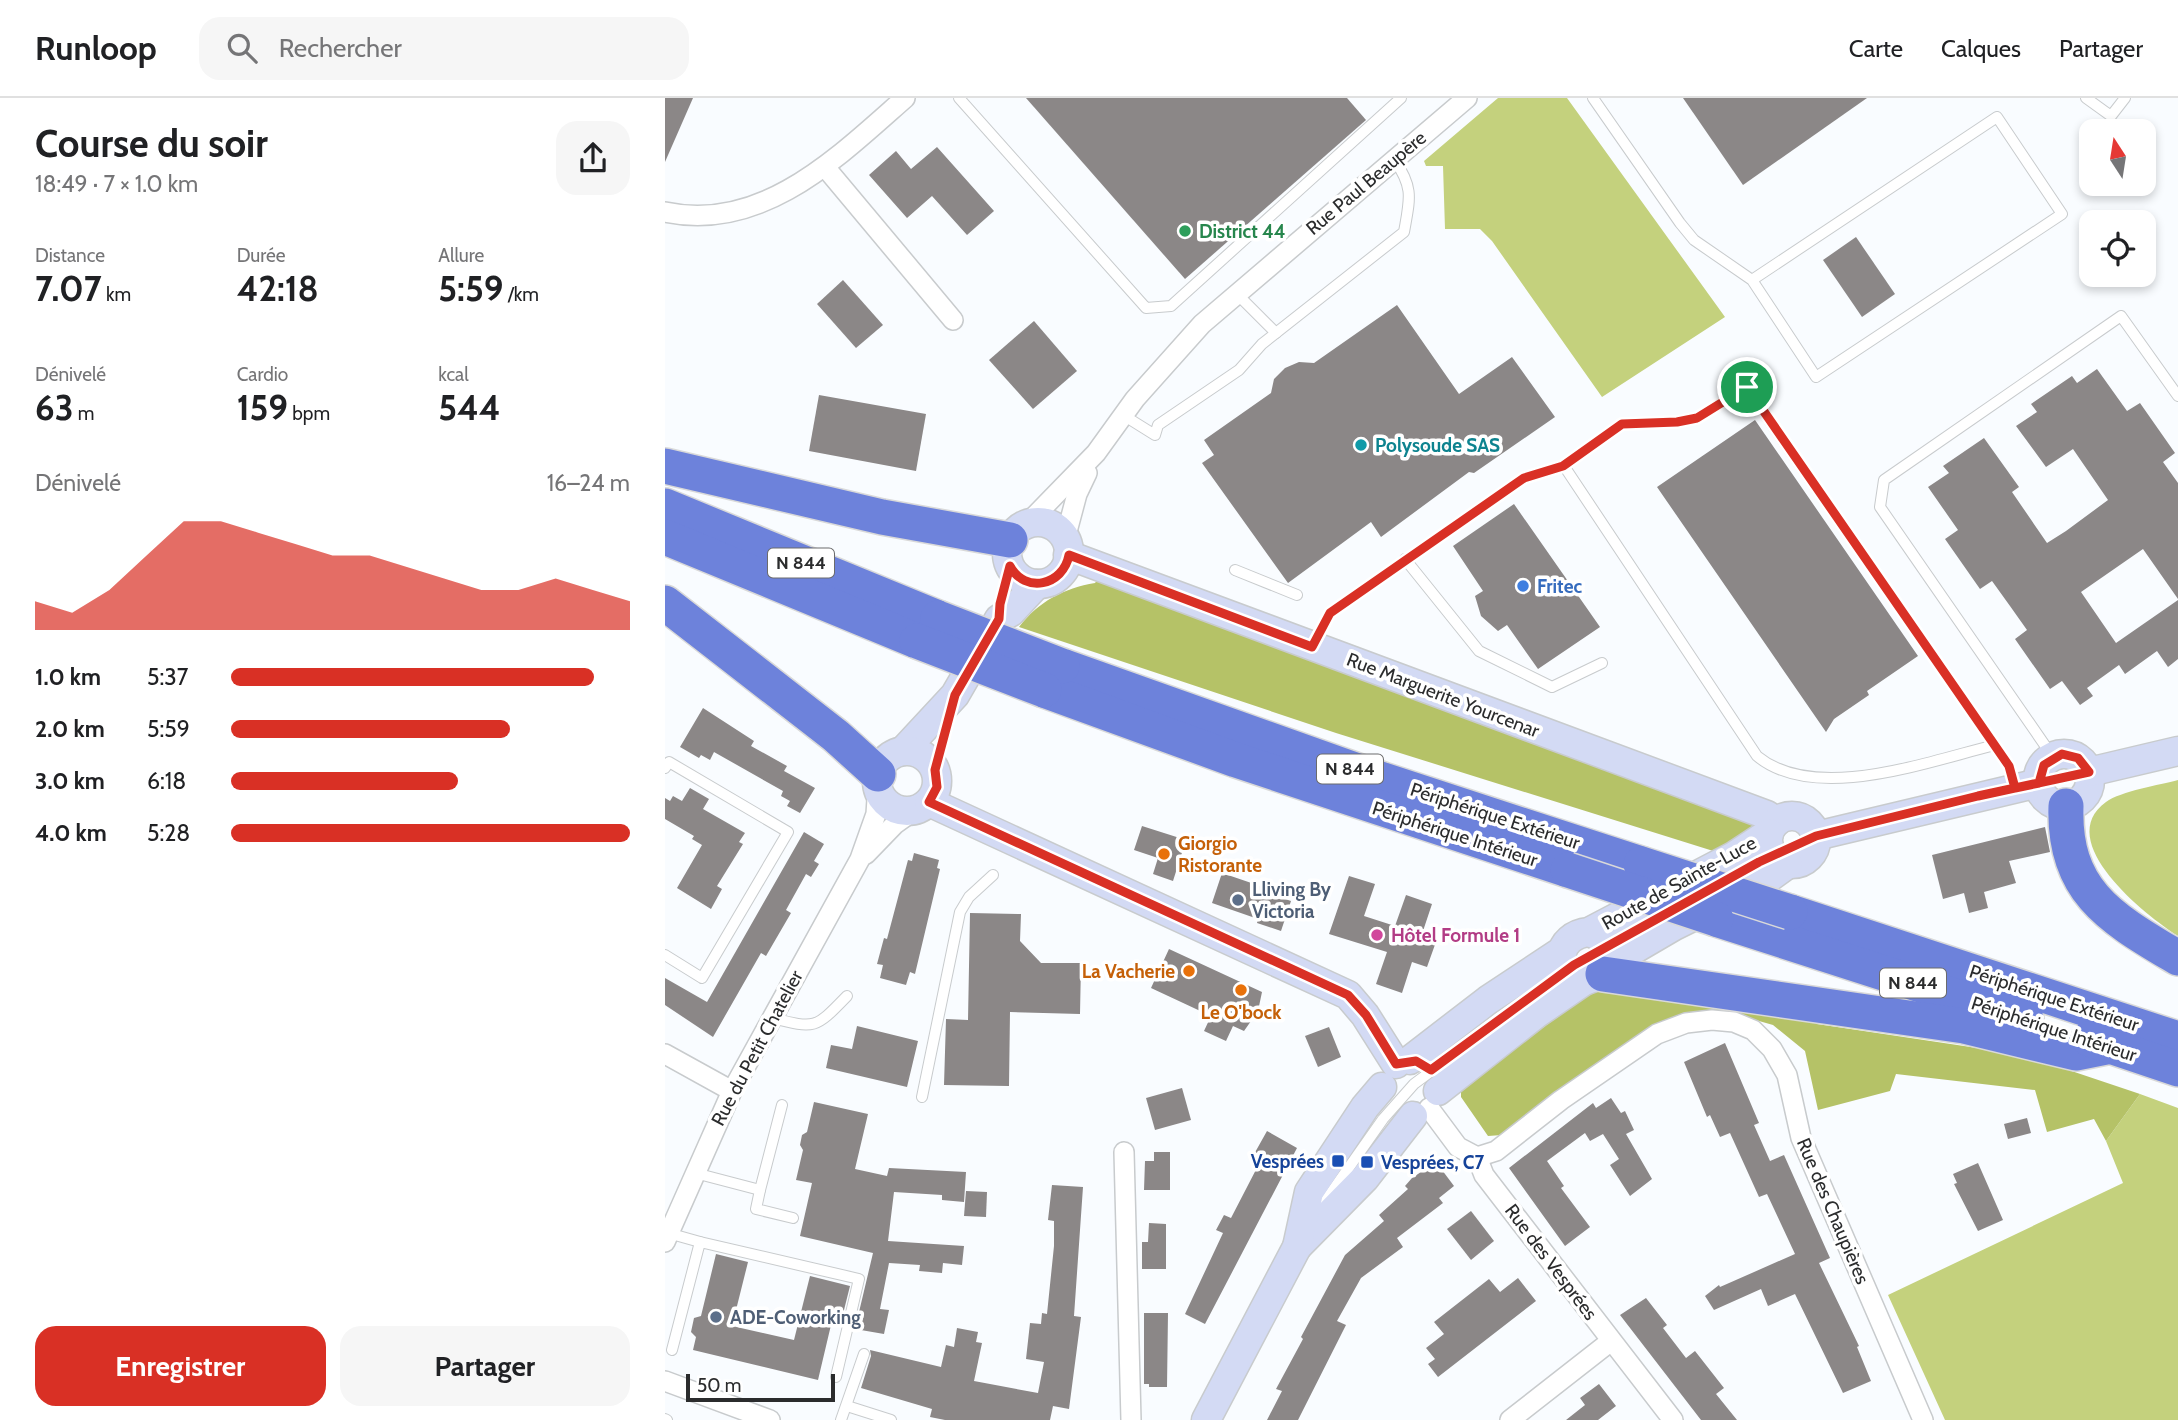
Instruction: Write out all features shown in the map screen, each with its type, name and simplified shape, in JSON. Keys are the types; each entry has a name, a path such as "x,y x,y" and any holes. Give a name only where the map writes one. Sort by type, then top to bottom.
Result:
{"highway":[{"path":"665,466 882,517 1015,543"},
{"name":"Périphérique Extérieur","path":"665,506 927,629 1053,678 1383,780 2178,1039"},
{"name":"N 844","path":"665,537 927,629"},
{"path":"665,603 836,736 886,770"},
{"name":"Périphérique Intérieur","path":"1053,678 1249,765 2178,1069"},
{"path":"2066,806 2066,842 2077,876 2099,903 2125,926 2178,958"},
{"path":"1589,960 1964,1026 2076,1054 2111,1046"}],"street":[{"path":"665,212 689,217 759,205 825,167 905,98"},
{"name":"Rue Paul Beaupère","path":"1015,543 1096,453 1123,415 1188,339 1467,98"},
{"path":"825,167 953,320"},
{"name":"Rue Paul Beaupère","path":"1067,547 1077,494 1096,453"},
{"path":"955,695 935,770 937,787 922,805 903,810 891,806 882,796 886,770 955,695 999,619 1000,604 1015,543 1048,524 1067,547 1061,574 1050,582 1037,584 1023,581 1015,543"},
{"name":"Rue Marguerite Yourcenar","path":"1067,547 1312,647 1767,815 1777,844"},
{"path":"999,619 1011,612 1037,584"},
{"path":"2089,772 2178,751"},
{"path":"886,770 922,754 935,770"},
{"path":"1816,836 2027,785 2053,757 2062,754 2078,758 2089,772 2086,795 2066,806 2027,785"},
{"name":"Rue du Petit Chatelier","path":"667,1238 671,1209 694,1173 771,1018 860,859 876,814 886,770"},
{"path":"922,805 1348,995 1366,1015 1411,1088"},
{"name":"Rue du Petit Chatelier","path":"860,859 895,824 922,805"},
{"path":"1785,817 1805,820 1816,836 1812,854 1797,864 1777,844 1785,817"},
{"name":"Route de Sainte-Luce","path":"1297,1247 1365,1178 1411,1088 1449,1028 1589,960 1674,926 1763,882 1777,844"},
{"name":"Route de Sainte-Luce","path":"1206,1420 1297,1247 1309,1192 1365,1107 1411,1088 1508,1035 1589,960 1734,856 1777,844"},
{"name":"Rue des Chaupières","path":"1477,1157 1496,1151 1561,1100 1657,1034 1686,1023 1712,1020 1734,1022 1753,1030 1773,1049 1787,1075 1801,1138 1923,1420"},
{"path":"665,1054 733,1091"},
{"name":"Rue des Vesprées","path":"1411,1088 1458,1147 1477,1157 1484,1175 1673,1420"},
{"path":"1124,1152 1131,1420"},
{"path":"1510,1420 1611,1342"},
{"path":"665,1381 770,1420"}],"lane":[{"path":"959,98 1146,308 1171,306 1401,98"},
{"path":"1593,98 1603,116 1694,240 1752,280 1816,377 2062,214 1997,117 1752,280"},
{"path":"2086,98 2111,116 2125,98"},
{"path":"1123,415 1155,435 1159,425 1239,370 1276,333 1404,232 1411,194 1409,180 1394,159"},
{"path":"1237,294 1276,333"},
{"path":"2053,757 1880,507 1884,480 2121,316 2178,396"},
{"path":"1312,647 1330,613 1524,478 1563,466 1622,424 1677,422 1697,418 1747,387 2009,766 2027,785 2089,772"},
{"path":"1563,466 1757,757 1772,769 1812,778 1860,777 1995,745"},
{"path":"1405,559 1479,651 1552,687 1602,663"},
{"path":"1235,570 1297,595"},
{"path":"665,768 669,762 788,832 702,978 665,955"},
{"path":"922,1097 960,912 969,897 993,875"},
{"path":"771,1018 807,1027 825,1020 848,996"},
{"path":"782,1105 756,1209 793,1218"},
{"path":"694,1173 760,1190"},
{"path":"667,1238 700,1242 859,1279 836,1377"},
{"path":"672,1350 700,1242"},
{"path":"841,1420 864,1354"},
{"path":"847,1406 891,1420"}],"green space":[{"path":"1498,98 1567,98 1725,317 1602,397 1492,241 1480,229 1445,229 1443,166 1426,166 1424,161"},
{"path":"1101,575 1759,822 1742,860 1336,733 1019,627 1043,603 1073,588 1095,583"},
{"path":"2178,780 2178,936 2145,912 2109,876 2096,856 2090,836 2092,818 2106,802 2131,792"},
{"path":"1594,991 1653,991 1814,1014 1817,1024 2024,1055 2140,1094 2106,1141 2094,1119 2047,1132 2035,1090 1896,1074 1890,1091 1818,1110 1805,1051 1773,1025 1731,1013 1684,1018 1502,1135 1488,1136 1461,1097 1461,1086"},
{"path":"2140,1094 2178,1108 2178,1420 1945,1420 1888,1295 2123,1183 2106,1141"}],"building":[{"path":"665,98 693,98 665,162"},
{"path":"1026,98 1347,98 1366,120 1185,279"},
{"path":"1683,98 1867,98 1743,185"},
{"path":"937,147 994,211 967,235 932,196 907,218 869,175 896,151 911,169"},
{"path":"1856,237 1895,294 1862,317 1823,260"},
{"path":"843,280 883,325 856,348 817,304"},
{"name":"Polysoude SAS","path":"1397,305 1459,394 1512,357 1555,417 1474,473 1469,472 1381,537 1371,522 1288,583 1202,463 1214,455 1204,440 1271,393 1274,379 1285,368 1299,362 1314,363"},
{"path":"1034,321 1077,371 1033,409 989,360"},
{"path":"2097,369 2127,411 2140,403 2175,453 2163,462 2178,483 2178,599 2143,549 2081,592 2116,643 2178,600 2178,659 2168,667 2157,651 2125,674 2119,665 2087,688 2093,696 2080,705 2062,681 2050,689 2015,639 2027,630 1992,581 1980,589 1945,539 1958,530 1928,487 1949,473 1943,466 1984,438 2019,487 2012,492 2047,543 2066,531 2108,500 2073,449 2046,467 2016,426 2037,412 2031,404 2072,376 2077,383"},
{"path":"819,395 926,414 916,471 809,451"},
{"path":"1755,420 1918,656 1867,691 1869,695 1834,719 1826,732 1657,487"},
{"path":"1514,504 1600,627 1538,669 1507,625 1498,631 1481,616 1475,596 1483,591 1453,546"},
{"path":"703,708 754,741 751,746 787,766 784,771 815,788 800,813 787,806 790,801 781,796 783,791 714,752 710,760 701,755 699,758 680,747"},
{"path":"690,788 709,799 703,809 745,833 739,842 743,844 717,886 722,889 711,909 677,888 702,845 692,839 694,836 665,819 665,798 670,801 673,796 682,801"},
{"name":"Giorgio Ristorante","path":"1142,826 1186,840 1173,881 1153,874 1158,858 1134,850"},
{"path":"2045,827 2050,852 2009,861 2016,883 1984,892 1988,908 1969,913 1964,893 1943,899 1932,855"},
{"path":"804,832 824,844 814,861 819,864 811,877 806,874 786,910 791,913 766,956 761,953 713,1037 665,1005 665,978 707,1002"},
{"path":"914,853 939,860 937,868 940,869 915,974 910,972 906,985 880,978 883,965 877,964 884,938 887,939 908,860 912,861"},
{"path":"1222,873 1269,889 1268,893 1291,901 1281,931 1257,923 1258,919 1212,903"},
{"name":"Hôtel Formule 1","path":"1349,876 1375,884 1364,916 1395,926 1406,895 1432,904 1422,934 1437,939 1427,967 1412,962 1402,993 1376,984 1387,952 1329,934"},
{"path":"970,913 1021,914 1020,941 1041,963 1081,963 1080,1014 1010,1012 1009,1086 944,1085 946,1019 968,1020"},
{"path":"1169,949 1262,992 1258,1011 1244,1031 1233,1026 1226,1041 1204,1031 1211,1016 1151,988"},
{"path":"857,1026 918,1041 907,1087 826,1068 831,1045 852,1049"},
{"path":"1329,1027 1341,1057 1318,1067 1305,1036"},
{"path":"1725,1043 1759,1123 1754,1125 1770,1161 1784,1155 1830,1258 1819,1263 1859,1346 1857,1347 1871,1381 1843,1393 1795,1294 1768,1306 1761,1289 1714,1310 1705,1296 1719,1285 1720,1287 1795,1254 1767,1194 1759,1197 1730,1133 1720,1137 1710,1115 1707,1117 1684,1062"},
{"path":"1182,1088 1191,1120 1155,1130 1146,1098"},
{"path":"1611,1098 1621,1113 1625,1111 1634,1130 1626,1134 1652,1179 1630,1196 1610,1165 1619,1159 1603,1134 1590,1141 1585,1133 1547,1161 1564,1186 1561,1188 1590,1227 1565,1246 1509,1168 1593,1103 1596,1108"},
{"path":"814,1102 868,1114 855,1169 887,1176 889,1168 966,1172 964,1202 942,1200 942,1195 894,1192 888,1241 964,1246 962,1265 943,1263 942,1273 919,1271 920,1265 889,1263 880,1309 889,1310 884,1334 855,1329 873,1253 800,1236 812,1183 796,1180 803,1150 800,1145 802,1135 807,1132"},
{"path":"2027,1118 2031,1133 2008,1139 2004,1124"},
{"path":"1267,1131 1297,1148 1205,1324 1185,1314 1223,1233 1216,1230 1224,1215 1231,1218 1261,1160 1253,1156"},
{"path":"1154,1152 1170,1152 1170,1190 1144,1190 1145,1161 1154,1161"},
{"path":"1436,1162 1454,1186 1439,1198 1443,1203 1397,1238 1403,1247 1361,1278 1337,1321 1346,1325 1298,1420 1267,1420 1282,1391 1276,1389 1345,1255 1384,1221 1379,1215 1408,1189 1405,1186 1412,1178"},
{"path":"1978,1163 2003,1220 1978,1231 1954,1184 1957,1183 1953,1174"},
{"path":"1052,1185 1083,1187 1074,1316 1081,1317 1069,1409 1053,1406 1050,1420 945,1420 930,1417 932,1409 861,1388 871,1356 870,1350 941,1367 946,1345 954,1347 957,1328 978,1332 976,1342 982,1343 974,1381 1038,1393 1044,1362 1026,1359 1030,1323 1041,1324 1042,1313 1047,1314 1054,1246 1054,1221 1048,1220"},
{"path":"966,1191 987,1192 986,1217 964,1216"},
{"path":"1471,1211 1494,1241 1471,1260 1447,1229"},
{"path":"1149,1223 1166,1224 1166,1269 1142,1269 1142,1242 1148,1242"},
{"name":"ADE-Coworking","path":"716,1254 748,1262 732,1326 794,1340 810,1276 850,1286 840,1326 831,1325 818,1380 693,1350 696,1337 691,1332 694,1318 701,1316"},
{"path":"1518,1278 1536,1301 1438,1377 1428,1364 1435,1359 1426,1348 1444,1334 1434,1322 1489,1279 1500,1292"},
{"path":"1646,1298 1667,1325 1663,1328 1686,1358 1695,1351 1724,1388 1716,1394 1737,1420 1701,1420 1620,1315"},
{"path":"1144,1313 1168,1313 1167,1387 1149,1387 1149,1384 1144,1384"},
{"path":"1599,1384 1616,1406 1598,1420 1566,1420 1585,1405 1580,1398"}],"place":[{"name":"District 44","path":"1185,231"},
{"name":"Polysoude SAS","path":"1361,445"},
{"name":"Fritec","path":"1523,586"},
{"name":"Giorgio Ristorante","path":"1164,854"},
{"name":"Lliving By Victoria","path":"1238,900"},
{"name":"Hôtel Formule 1","path":"1377,935"},
{"name":"La Vacherie","path":"1189,971"},
{"name":"Le O'bock","path":"1241,990"},
{"name":"Vesprées","path":"1338,1161"},
{"name":"Vesprées, C7","path":"1367,1162"},
{"name":"ADE-Coworking","path":"716,1317"}],"route":[{"path":"1747,387 2009,766 2015,788 2039,783 2044,765 2048,760 2062,754 2078,758 2089,772 1816,836 1759,862 1574,965 1431,1070 1416,1061 1405,1060 1396,1064 1366,1015 1348,995 929,802 937,787 935,770 955,695 999,619 1010,566 1023,581 1043,584 1061,574 1069,555 1312,647 1330,613 1524,478 1563,466 1622,424 1677,422 1697,418 1747,387"}]}
